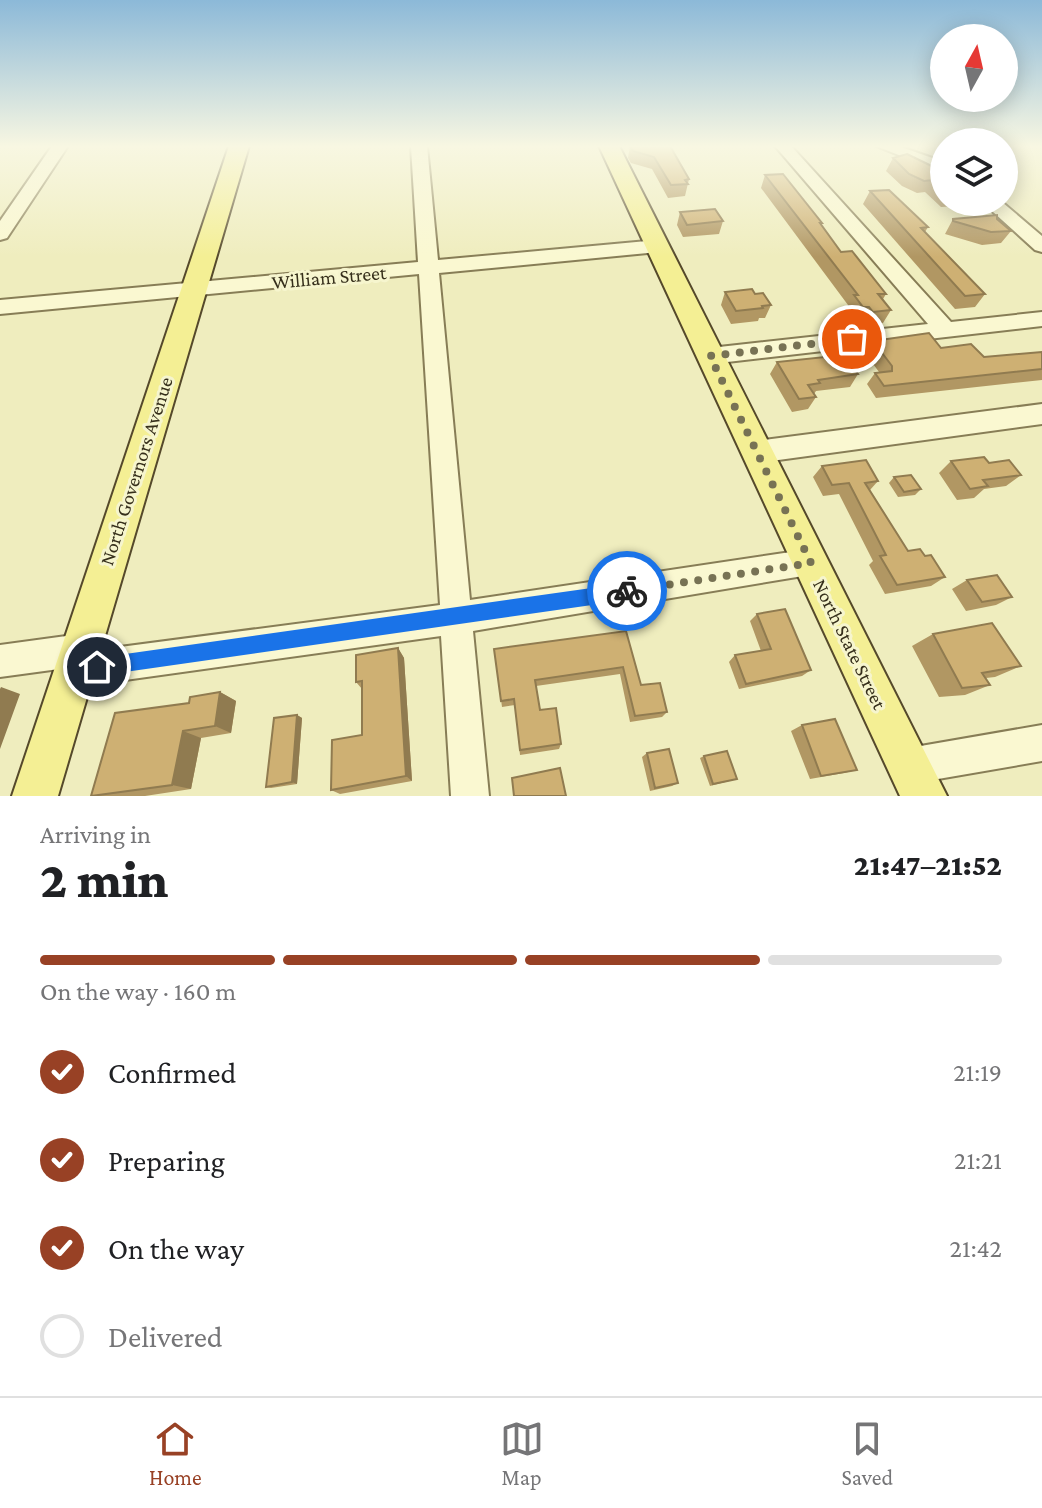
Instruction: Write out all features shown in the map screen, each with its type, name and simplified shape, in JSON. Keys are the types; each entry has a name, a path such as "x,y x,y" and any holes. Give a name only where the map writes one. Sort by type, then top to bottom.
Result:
{"main road":[{"name":"North Governors Avenue","path":"35,796 137,462 228,183"},
{"name":"North State Street","path":"627,183 916,781"}],"street":[{"path":"0,234 35,183"},
{"path":"422,183 470,796"},
{"path":"816,183 945,329"},
{"path":"1007,216 1042,246"},
{"name":"William Street","path":"0,307 658,246"},
{"path":"710,356 1042,319"},
{"path":"757,452 1042,414"},
{"path":"0,661 78,660 457,618 811,563"},
{"path":"916,781 1042,743"}],"building":[{"path":"771,183 790,183 841,252 852,251 886,294 878,294 891,310 873,312 869,307 863,307 854,295 858,295"},
{"path":"889,190 928,227 921,228 985,294 965,296 870,191"},
{"path":"715,209 723,221 687,225 680,212"},
{"path":"997,216 1011,231 991,232 953,219"},
{"path":"752,289 755,294 763,293 771,305 736,311 725,292"},
{"path":"929,333 941,348 971,344 984,357 1042,352 1042,369 884,386 875,373 892,371 892,366 873,341"},
{"path":"844,355 858,374 818,380 820,383 808,385 816,397 799,399 777,362"},
{"path":"984,457 989,463 1009,460 1021,475 983,480 988,486 970,489 951,461"},
{"path":"866,460 878,481 865,483 908,551 920,549 925,556 931,555 945,577 897,585 880,556 886,555 849,483 832,485 822,466"},
{"path":"911,475 921,489 904,492 894,477"},
{"path":"997,575 1012,597 982,602 967,580"},
{"path":"785,609 811,670 746,684 735,655 771,649 757,614"},
{"path":"992,623 1021,666 982,673 990,685 962,688 933,634"},
{"path":"626,631 641,685 660,683 667,712 635,716 623,667 535,680 540,710 556,708 561,744 520,750 514,699 501,701 494,649"},
{"path":"398,648 406,776 331,790 332,740 362,735 362,681 356,682 356,655"},
{"path":"220,692 215,726 183,731 172,785 91,796 115,713 189,703 190,697"},
{"path":"297,715 292,782 266,787 274,718"},
{"path":"835,719 857,770 821,776 802,725"},
{"path":"669,749 678,783 655,788 647,753"},
{"path":"727,751 737,779 713,784 704,756"},
{"path":"560,768 566,796 514,796 512,778"}],"way so far":[{"path":"627,591 811,563 710,356 852,339"}],"route":[{"path":"97,667 457,618 627,591"}]}
